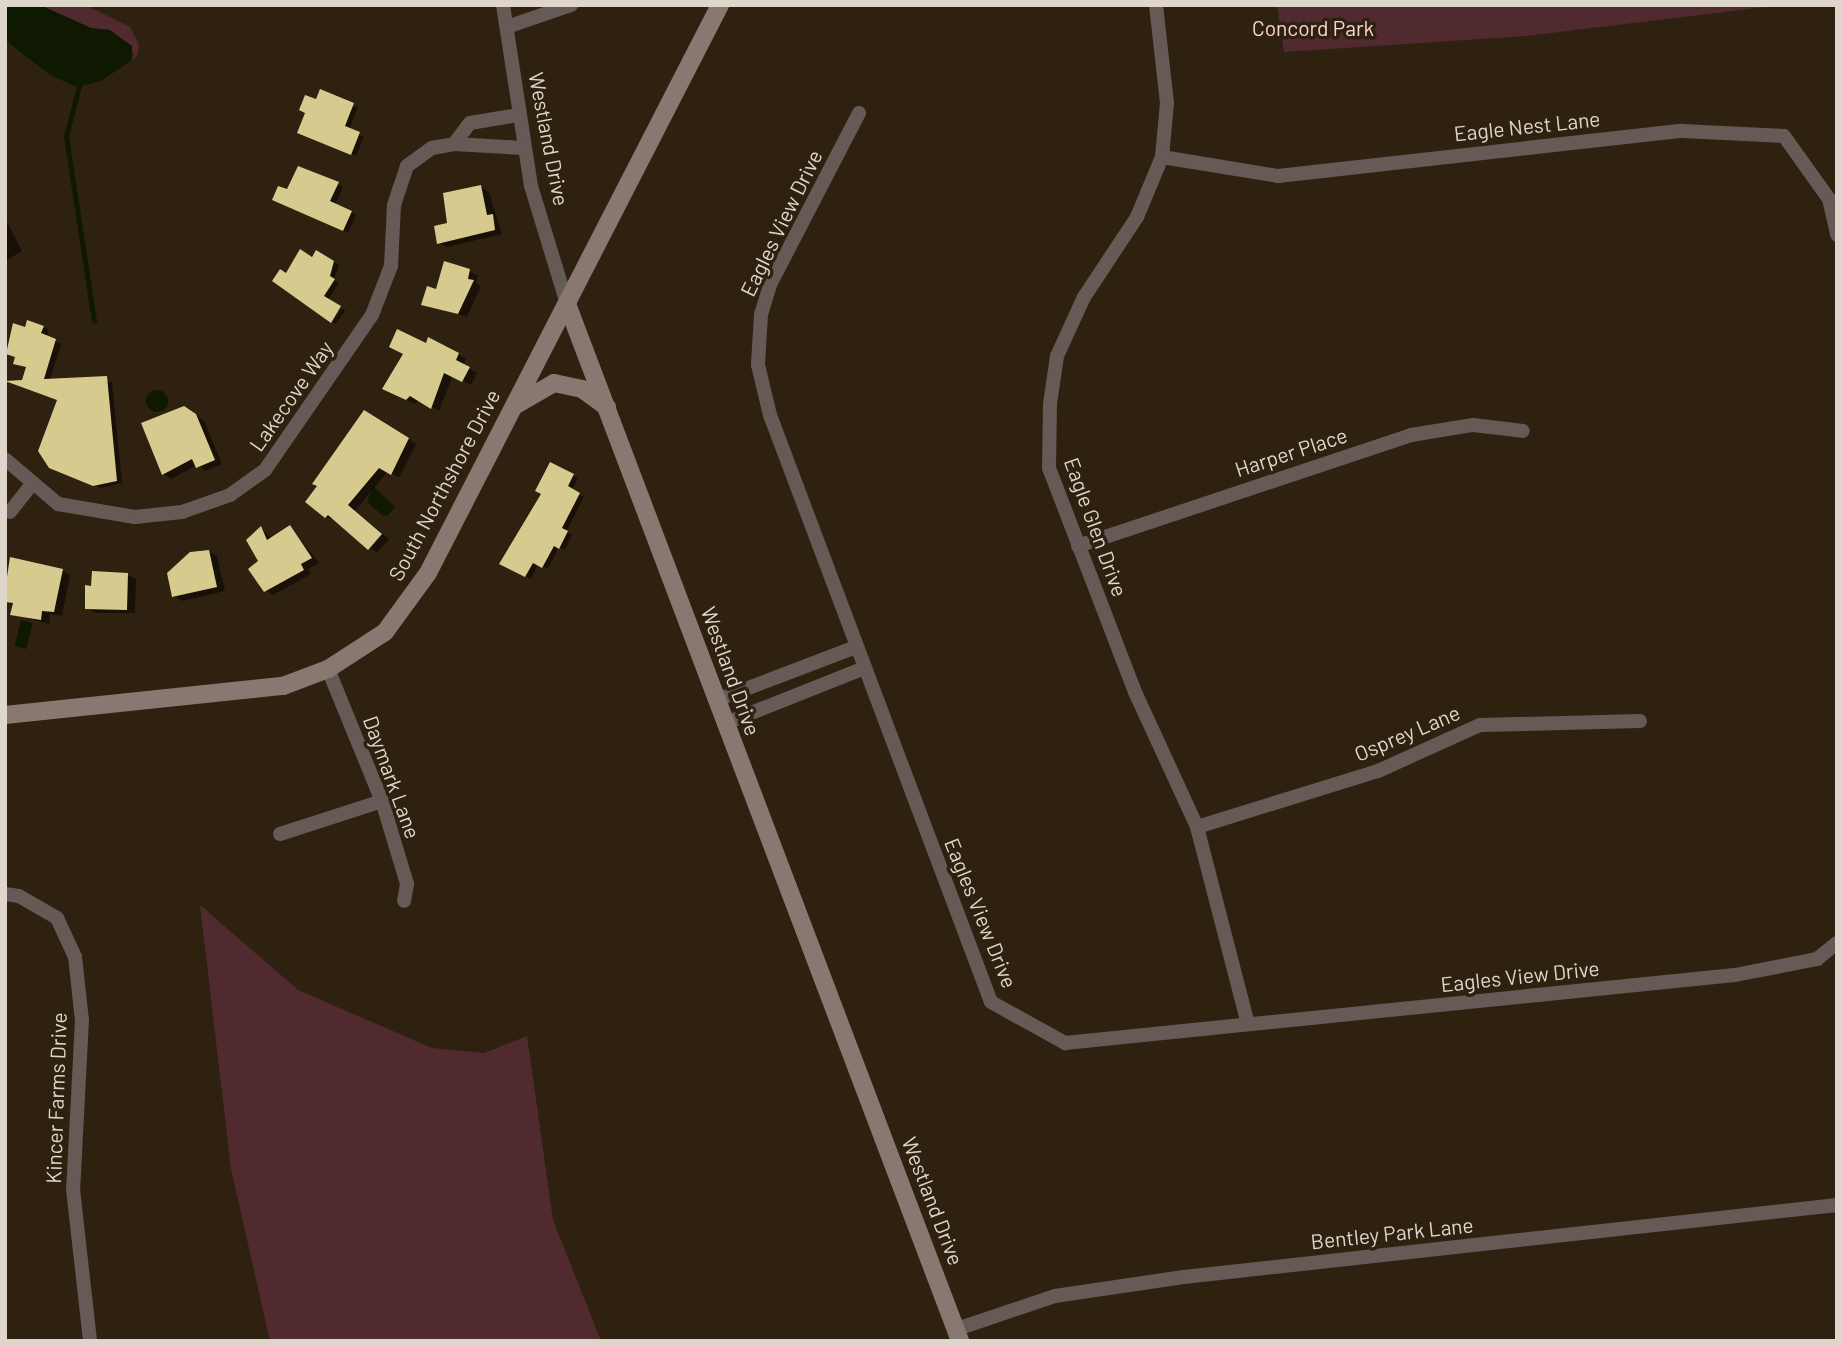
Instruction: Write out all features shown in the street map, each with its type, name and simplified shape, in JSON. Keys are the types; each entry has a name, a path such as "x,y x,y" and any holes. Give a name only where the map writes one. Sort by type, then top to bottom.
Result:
{"main road":[{"name":"South Northshore Drive","path":"5,715 232,694 283,686 328,669 385,632 428,573 720,5"},
{"name":"Westland Drive","path":"567,304 959,1335"},
{"path":"511,410 525,397 554,383 582,389 607,407"}],"street":[{"name":"Westland Drive","path":"503,5 524,148 553,269 567,304"},
{"path":"507,27 571,5"},
{"name":"Eagle Glen Drive","path":"1156,5 1167,103 1162,157 1142,208 1084,297 1057,356 1050,404 1049,468 1135,692 1198,827 1248,1024"},
{"name":"Eagles View Drive","path":"859,113 770,285 761,314 758,365 769,415 991,1002 1065,1043 1735,975 1817,959 1837,943"},
{"name":"Lakecove Way","path":"454,144 470,123 519,115"},
{"name":"Eagle Nest Lane","path":"1162,157 1278,176 1682,131 1784,136 1829,199 1837,235"},
{"name":"Lakecove Way","path":"5,459 31,485 58,504 135,517 182,512 230,495 265,470 304,418 381,298 391,266 394,205 407,166 432,148 454,144 524,148"},
{"name":"Harper Place","path":"1077,546 1411,435 1473,425 1523,431"},
{"path":"10,512 31,485"},
{"path":"717,700 856,648"},
{"path":"726,723 864,668"},
{"name":"Daymark Lane","path":"328,669 382,801 407,884 404,901"},
{"name":"Osprey Lane","path":"1198,827 1378,771 1480,725 1640,721"},
{"path":"281,834 382,801"},
{"name":"Kincer Farms Drive","path":"5,894 19,895 57,918 75,957 82,1020 74,1189 90,1341"},
{"name":"Bentley Park Lane","path":"959,1335 1055,1296 1184,1277 1837,1205"}],"green space":[{"path":"40,5 85,5 130,27 139,45 137,56 132,60 134,54 109,30 91,28"},
{"name":"Concord Park","path":"1277,5 1782,5 1526,36 1284,52"},
{"path":"200,905 298,990 432,1048 484,1053 527,1036 553,1220 601,1341 270,1341 231,1169"}],"shaded area":[{"path":"5,5 40,5 91,28 110,30 132,46 132,60 101,81 76,87 49,74 5,40"},
{"path":"157,390 165,393 168,401 165,409 157,412 149,409 146,401 149,393"},
{"path":"373,486 395,507 388,515 383,516 367,502"},
{"path":"21,620 33,623 26,649 14,646"}],"building":[{"path":"320,89 354,103 345,126 360,132 351,155 297,133 305,113 299,110 305,95 316,99"},
{"path":"298,166 339,182 330,201 352,211 343,231 272,200 278,186 287,189"},
{"path":"481,185 487,215 493,214 495,230 437,244 434,226 447,223 443,193"},
{"path":"300,249 312,257 316,250 334,261 330,276 335,279 324,296 341,306 331,323 272,281 280,269 286,273"},
{"path":"444,261 470,269 468,279 474,280 458,314 421,305 427,286 436,289"},
{"path":"27,320 44,326 41,333 56,339 44,379 107,376 117,481 93,486 49,468 38,451 57,400 5,381 22,380 26,367 13,364 15,357 6,354 13,323 25,327"},
{"path":"397,329 426,343 428,337 459,353 456,360 470,367 462,382 444,373 431,409 410,396 406,400 382,389 403,354 389,347"},
{"path":"184,406 196,414 215,460 196,468 192,459 162,475 141,423"},
{"path":"364,410 409,438 391,475 379,468 348,505 382,534 368,550 328,515 325,518 305,502 317,486 312,484"},
{"path":"550,462 574,474 568,486 580,493 562,528 568,531 559,549 554,546 542,568 533,563 525,577 499,564 541,494 535,491"},
{"path":"290,525 312,558 301,564 304,570 264,592 248,569 258,561 246,540 261,526 267,540"},
{"path":"209,550 217,587 172,597 167,573 190,552"},
{"path":"10,557 63,569 54,612 42,611 41,620 10,615 13,603 5,602 5,590"},
{"path":"92,571 128,573 127,610 85,609 85,585 91,586"}],"waterway":[{"path":"79,86 66,136 94,321"}]}
